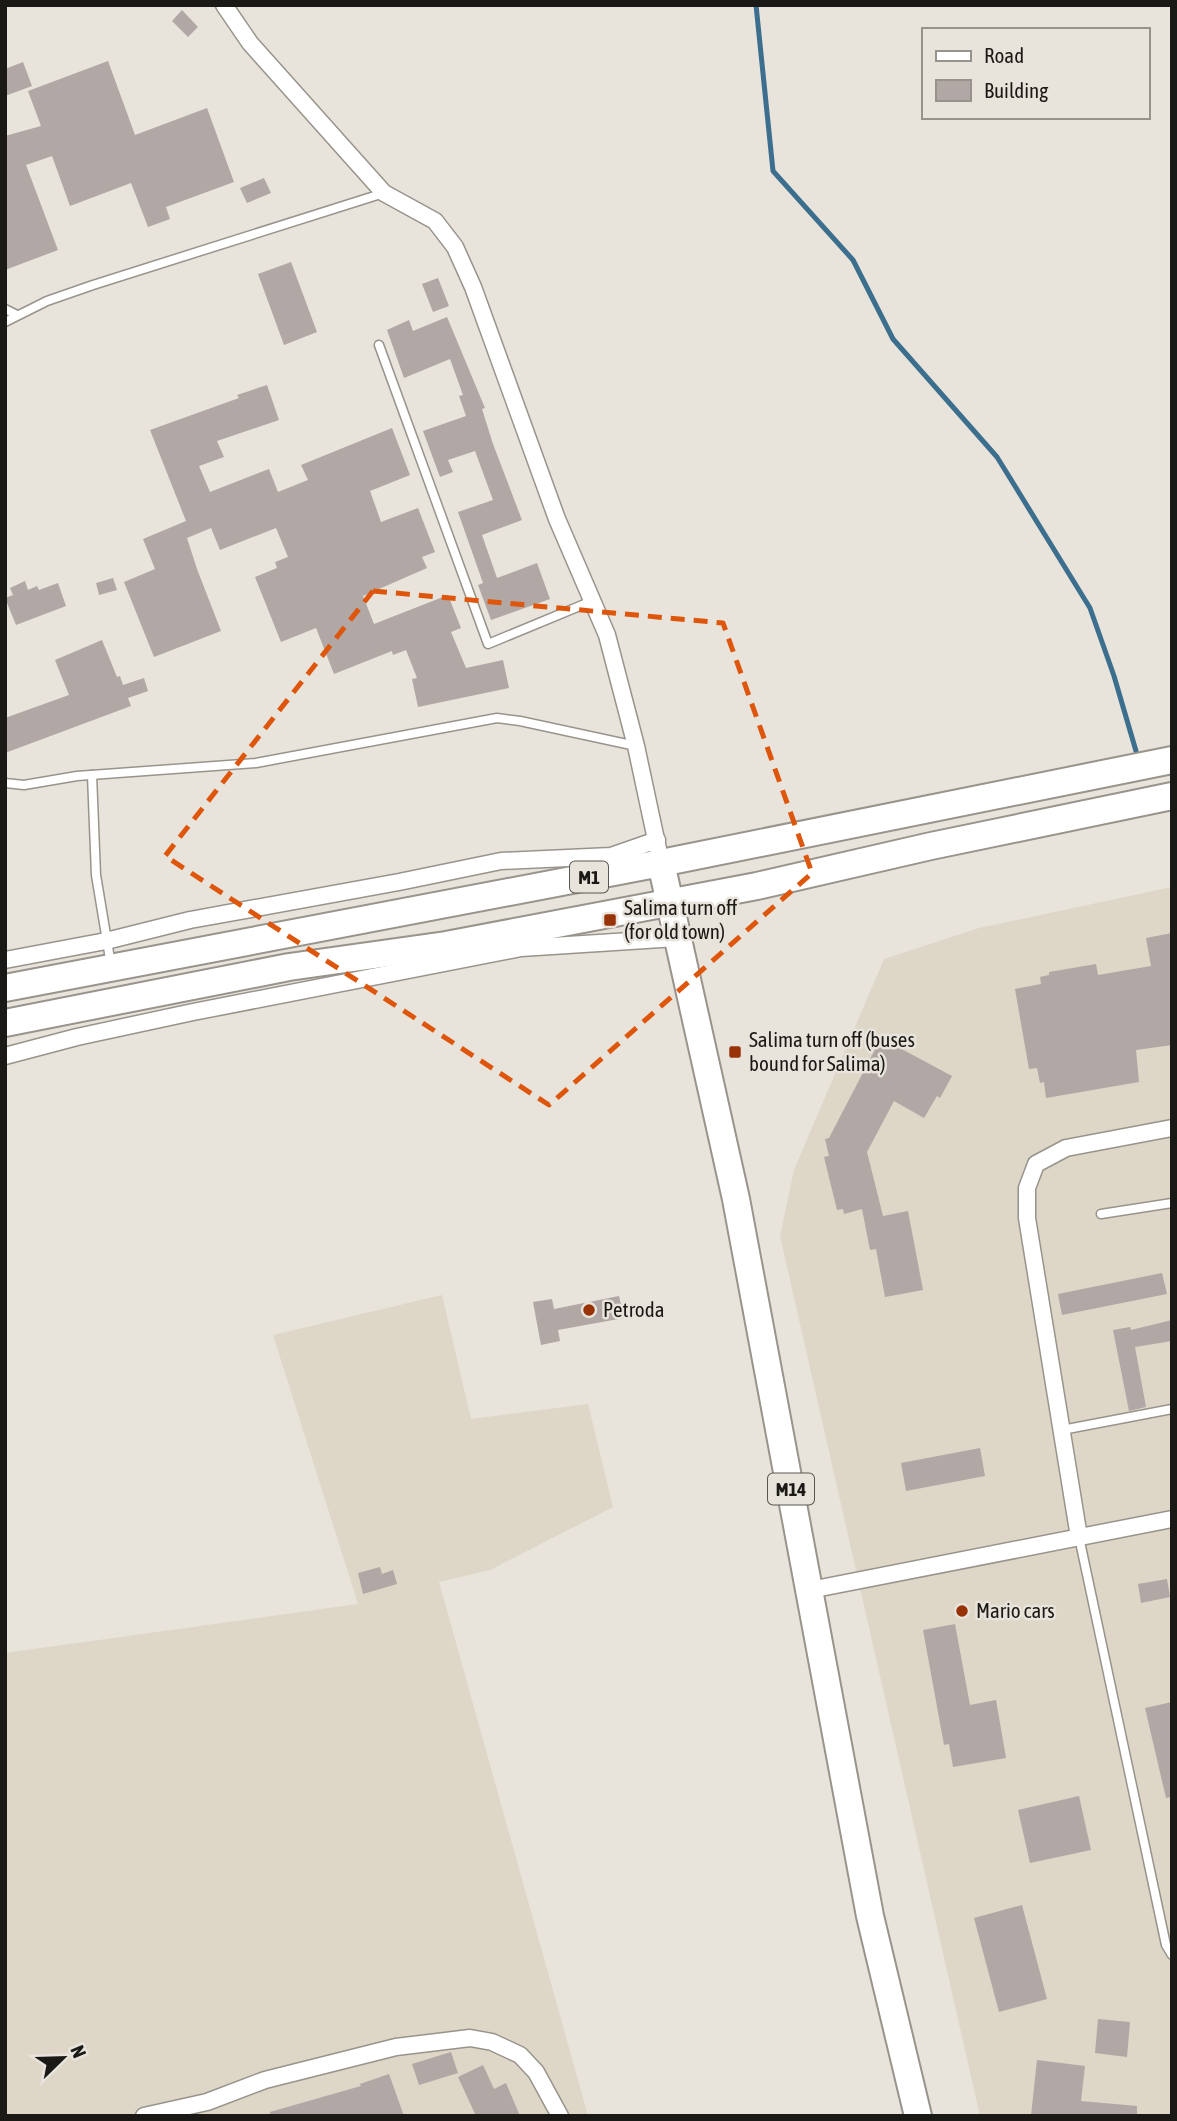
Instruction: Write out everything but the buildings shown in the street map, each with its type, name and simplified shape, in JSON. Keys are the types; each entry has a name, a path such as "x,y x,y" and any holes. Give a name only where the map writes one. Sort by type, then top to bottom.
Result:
{"highway":[{"name":"M1","path":"5,988 112,968 659,852 1172,760"},
{"name":"M1","path":"5,1023 289,967 446,945 757,886 1172,796"},
{"name":"M14","path":"659,852 736,1199 870,1916 918,2116"}],"street":[{"path":"5,960 106,941 190,920 399,882 501,860 659,852 643,790 636,746 607,635 552,507 473,287 455,247 435,221 384,193 250,43 224,5"},
{"path":"5,1056 180,1015 521,948 677,938"},
{"path":"1079,1537 1027,1218 1027,1188 1036,1164 1066,1148 1172,1128"},
{"path":"810,1590 1172,1519"},
{"path":"144,2116 206,2102 265,2080 396,2047 470,2038 492,2042 520,2055 536,2073 560,2116"}],"lane":[{"path":"5,322 47,301 93,285 384,193"},
{"path":"5,309 17,316"},
{"path":"379,345 488,643 592,601"},
{"path":"5,783 24,785 92,775 256,763 496,718 532,723 636,746"},
{"path":"92,775 96,875 112,968"},
{"path":"1101,1214 1172,1203"},
{"path":"1062,1430 1172,1409"},
{"path":"1079,1537 1166,1945 1172,1955"}],"highlighted area":[{"path":"373,591 723,623 812,873 549,1105 165,856"}],"shaded area":[{"path":"1172,887 1172,2116 980,2116 780,1236 794,1170 884,959 979,928"},
{"path":"442,1295 471,1419 588,1404 613,1507 490,1570 439,1582 588,2116 5,2116 5,1653 358,1604 273,1335"}],"waterway":[{"path":"756,5 773,171 853,260 893,339 997,457 1090,608 1136,751"}],"place":[{"name":"Salima turn off (for old town)","path":"610,920"},
{"name":"Salima turn off (buses bound for Salima)","path":"735,1052"},
{"name":"Petroda","path":"589,1310"},
{"name":"Mario cars","path":"962,1611"}]}
